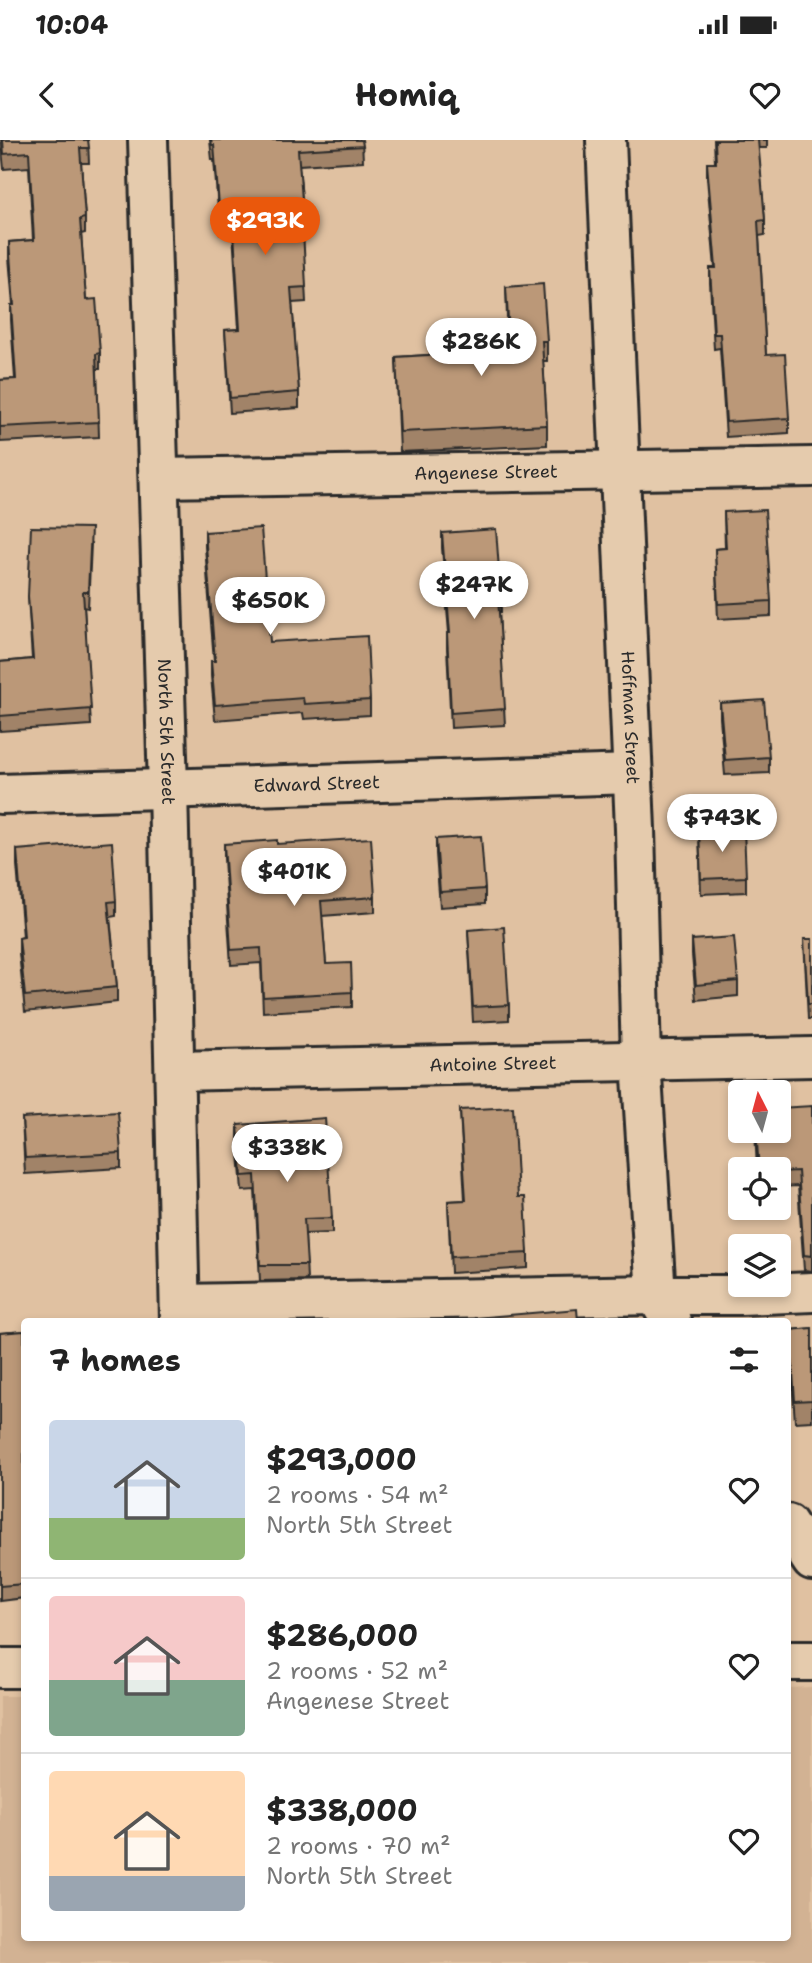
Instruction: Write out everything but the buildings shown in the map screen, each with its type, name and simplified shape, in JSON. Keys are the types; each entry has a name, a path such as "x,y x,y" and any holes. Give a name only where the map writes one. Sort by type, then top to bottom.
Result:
{"street":[{"name":"North 5th Street","path":"148,140 160,478 180,1313"},
{"name":"Hoffman Street","path":"606,140 633,774 641,1061 657,1312"},
{"name":"Angenese Street","path":"160,478 812,467"},
{"name":"Edward Street","path":"0,794 633,774"},
{"name":"Antoine Street","path":"175,1072 812,1058"},
{"path":"180,1313 411,1310 657,1312 740,1294 812,1292"},
{"path":"791,1529 812,1561"},
{"path":"791,1661 812,1661"},
{"path":"0,1668 21,1668"}],"shaded area":[{"path":"812,1687 812,1963 0,1963 0,1696 21,1696 21,1941 791,1941 791,1688"}]}
